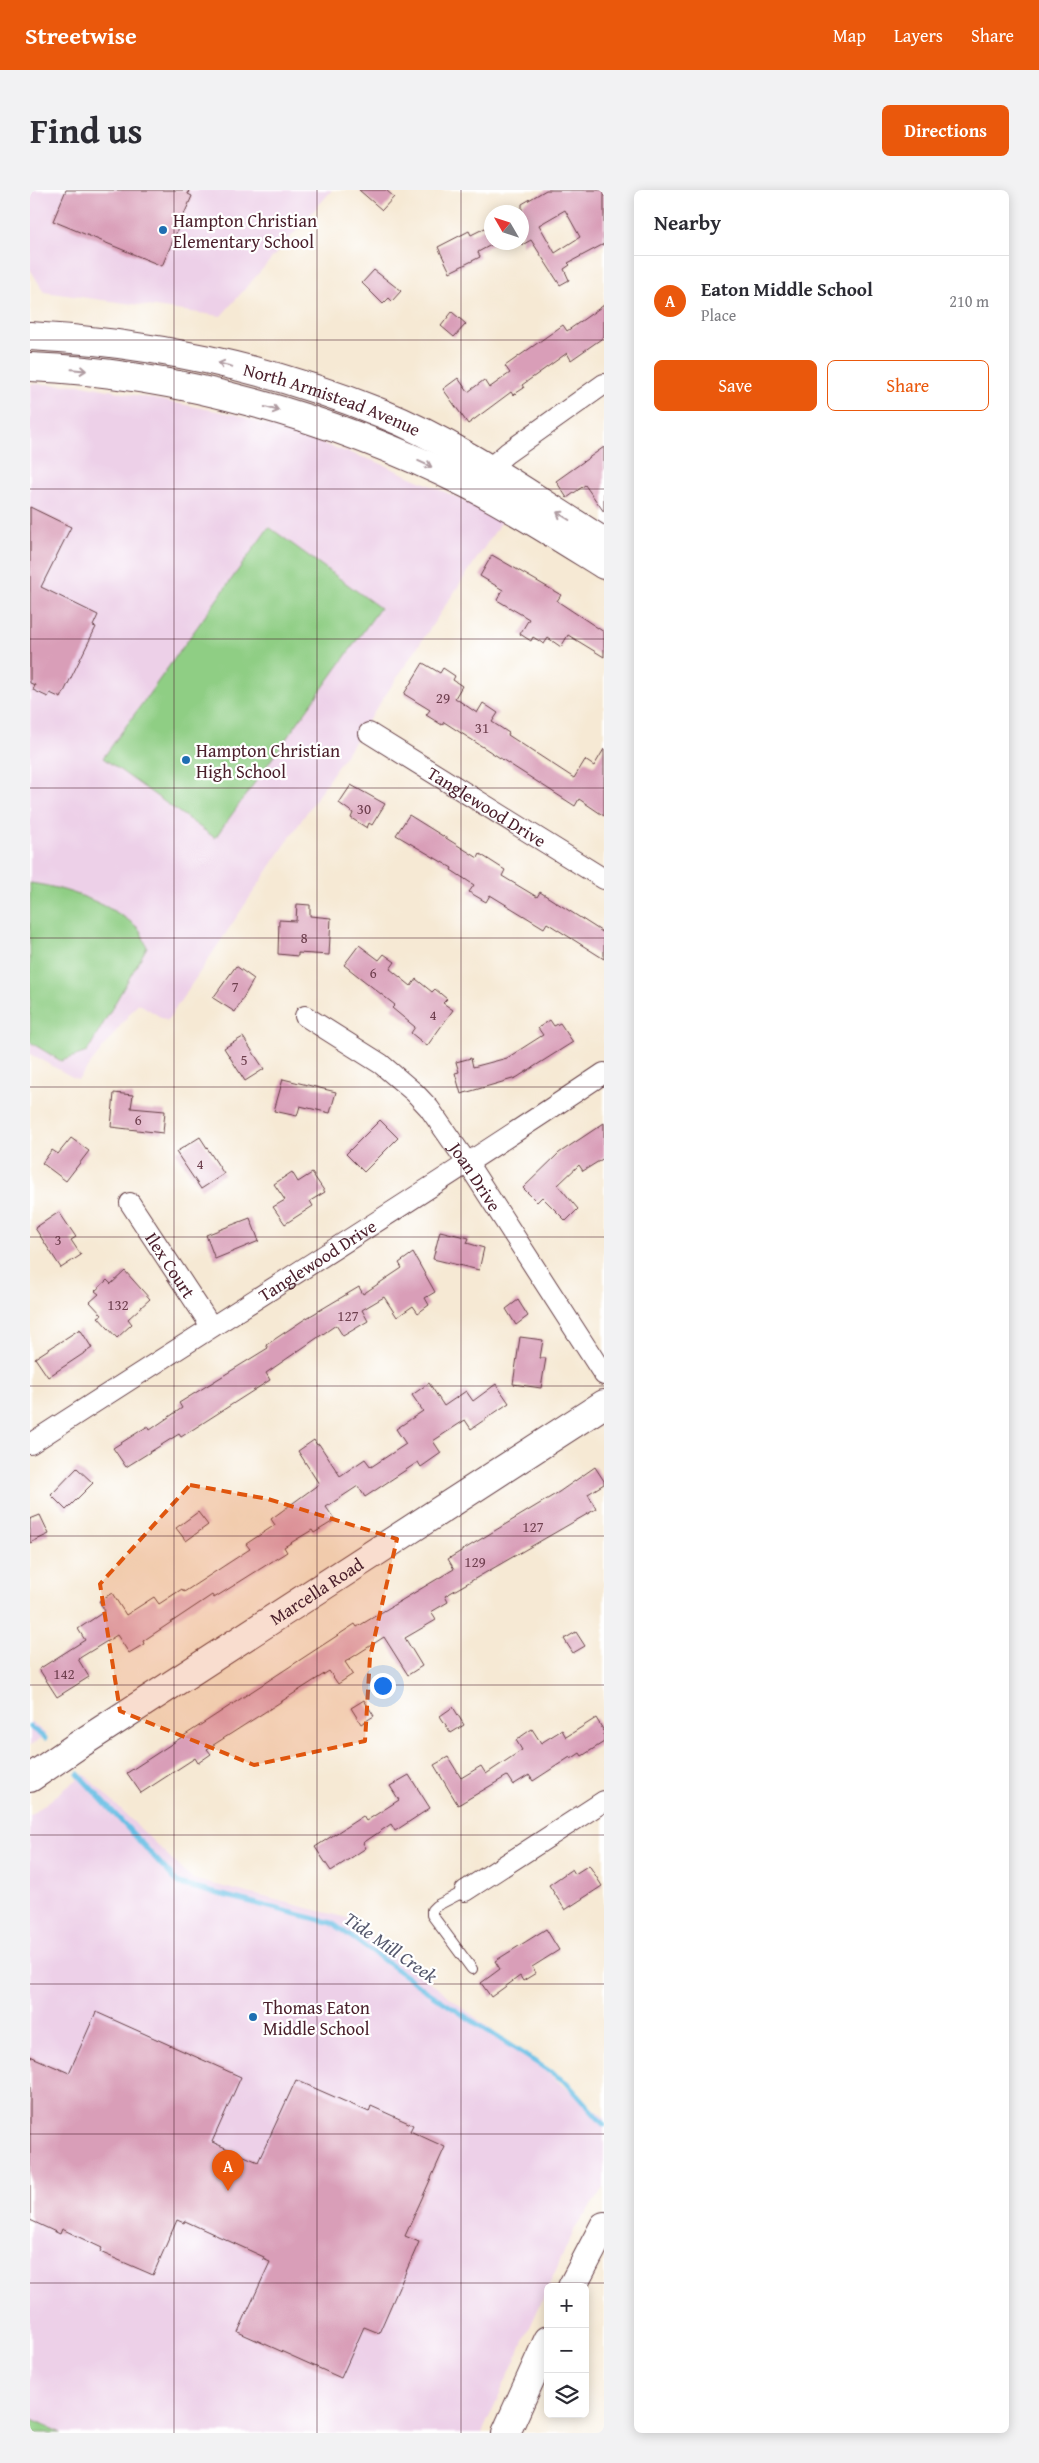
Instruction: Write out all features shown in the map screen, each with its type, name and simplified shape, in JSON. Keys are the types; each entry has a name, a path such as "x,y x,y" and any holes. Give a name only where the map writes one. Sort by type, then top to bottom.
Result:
{"main road":[{"path":"30,319 69,338"},
{"name":"North Armistead Avenue","path":"30,336 69,338 164,351 297,384 382,414 478,477 604,565"},
{"name":"North Armistead Avenue","path":"30,367 104,373 151,380 200,390 285,413 478,477 604,542"},
{"name":"Marcella Road","path":"30,1778 604,1404"},
{"path":"574,2283 604,2226"},
{"path":"506,2433 544,2349"}],"street":[{"path":"478,477 507,453 604,384"},
{"name":"Tanglewood Drive","path":"369,733 604,879"},
{"name":"Joan Drive","path":"305,1016 381,1064 415,1093 429,1108 468,1164 604,1375"},
{"name":"Tanglewood Drive","path":"30,1444 211,1326 468,1164 604,1073"},
{"name":"Ilex Court","path":"130,1203 211,1326"},
{"path":"465,1892 604,1801"}],"lane":[{"path":"465,1892 436,1906 432,1910 432,1915 472,1969"}],"highlighted area":[{"path":"190,1485 268,1499 397,1539 370,1657 365,1741 254,1765 120,1711 100,1584"}],"shaded area":[{"name":"Hampton Christian Elementary School","path":"31,190 332,190 221,316 44,292 30,269"},
{"name":"Hampton Christian High School","path":"30,384 83,385 237,415 377,462 504,518 167,1021 138,1003 78,1080 30,1054"},
{"path":"30,1721 46,1734 30,1746"},
{"name":"Thomas Eaton Middle School","path":"84,1774 192,1879 347,1918 604,2117 604,2187 574,2230 550,2283 544,2283 544,2296 482,2433 30,2433 30,1816"}],"green space":[{"path":"269,527 380,608 215,838 103,758"},
{"path":"30,883 72,893 114,911 139,929 147,947 87,1052 61,1061 30,1042"},
{"path":"30,2419 61,2433 30,2433"}],"building":[{"path":"66,190 189,190 188,194 192,196 162,266 53,221"},
{"path":"359,190 386,190 394,197 382,210"},
{"path":"546,190 604,190 604,244 568,263 570,265 564,269 569,280 560,285 531,240 529,241 529,205 522,205","holes":["565,210 580,237 555,253 539,225"]},
{"path":"484,228 484,249 478,252 480,257 450,272 438,247 469,231 471,235"},
{"path":"374,270 401,291 392,301 389,298 383,304 362,283"},
{"path":"604,305 604,337 571,360 567,353 522,385 524,388 513,395 511,392 468,424 443,389 458,378 468,392 484,380 489,388 510,373 505,366 563,325 567,331"},
{"path":"452,312 466,324 454,337 441,326"},
{"path":"604,447 604,512 585,485 567,498 556,481"},
{"path":"30,507 71,527 41,587 98,615 93,626 96,627 61,698 50,693 48,697 33,690 35,685 30,683"},
{"path":"492,555 561,595 557,601 604,632 604,657 568,635 561,647 548,638 544,644 533,637 531,641 520,634 529,619 497,600 503,590 480,576"},
{"path":"423,663 440,673 443,668 455,676 453,680 462,686 455,698 477,713 483,703 498,713 492,722 509,733 508,735 574,778 585,760 594,766 604,749 604,816 579,799 575,806 444,722 442,725 426,715 430,710 404,694"},
{"path":"351,785 385,804 372,825 369,823 367,828 351,818 353,813 339,803"},
{"path":"409,815 478,858 480,854 505,870 502,876 537,897 540,892 604,933 604,959 547,923 544,928 490,895 486,902 469,892 474,885 451,870 452,868 396,835"},
{"path":"297,904 310,905 310,916 331,918 329,955 298,953 298,956 278,954 279,920 296,921"},
{"path":"359,945 379,960 384,954 395,962 390,969 411,986 416,979 432,992 435,989 447,999 443,1003 453,1010 427,1046 411,1033 415,1027 392,1008 395,1005 344,965"},
{"path":"236,966 254,979 235,1012 213,998"},
{"path":"550,1020 554,1026 560,1023 573,1042 516,1078 461,1094 455,1073 459,1072 456,1062 471,1058 473,1067 507,1058 543,1035 538,1028"},
{"path":"243,1037 264,1069 245,1081 224,1048"},
{"path":"283,1079 336,1092 330,1113 300,1106 297,1116 274,1111"},
{"path":"114,1093 133,1095 131,1108 165,1111 163,1133 111,1127"},
{"path":"380,1120 398,1138 364,1172 346,1154"},
{"path":"604,1123 604,1158 583,1171 579,1165 558,1185 578,1209 566,1221 542,1197 537,1202 523,1188 559,1153"},
{"path":"200,1137 224,1174 201,1189 176,1152"},
{"path":"71,1138 89,1151 66,1181 42,1163 52,1150 58,1154"},
{"path":"292,1172 298,1182 312,1173 325,1192 310,1201 313,1206 285,1224 273,1207 285,1200 274,1184"},
{"path":"59,1212 76,1237 71,1240 81,1255 61,1268 35,1228"},
{"path":"250,1218 259,1241 215,1259 206,1235"},
{"path":"440,1231 469,1238 467,1243 484,1248 479,1270 433,1259"},
{"path":"413,1253 435,1292 425,1298 429,1305 418,1313 413,1306 397,1317 384,1297 362,1310 368,1321 343,1336 336,1325 266,1373 270,1380 181,1437 179,1434 126,1467 113,1448 148,1426 150,1430 182,1408 179,1403 268,1348 266,1345 305,1319 359,1287 363,1294 402,1268 399,1263"},
{"path":"125,1271 150,1299 128,1319 132,1324 117,1338 98,1317 102,1315 90,1302 99,1294 95,1291 107,1280 111,1284"},
{"path":"518,1300 528,1316 516,1325 506,1309"},
{"path":"80,1329 92,1348 48,1377 35,1358"},
{"path":"520,1337 543,1340 540,1358 546,1358 541,1388 513,1384"},
{"path":"429,1383 444,1406 466,1391 473,1401 496,1384 509,1403 471,1429 465,1420 433,1441 441,1453 421,1467 418,1462 365,1497 358,1486 326,1507 335,1520 314,1533 312,1530 284,1547 287,1552 214,1598 212,1595 143,1641 144,1644 129,1653 117,1635 78,1659 89,1677 57,1697 39,1669 85,1640 78,1629 105,1611 99,1601 112,1593 126,1615 154,1597 159,1604 182,1589 184,1592 250,1549 246,1544 275,1525 271,1519 319,1484 298,1451 314,1440 317,1445 319,1444 340,1476 365,1459 371,1467 406,1444 396,1429 423,1411 412,1395"},
{"path":"595,1467 604,1481 604,1484 588,1494 596,1509 445,1596 448,1602 431,1612 436,1620 405,1638 422,1666 408,1675 384,1637 345,1662 353,1674 338,1684 329,1671 207,1749 211,1754 198,1763 195,1758 141,1793 127,1773 355,1624 357,1627 454,1569 448,1559 559,1492"},
{"path":"77,1468 93,1483 66,1510 51,1495"},
{"path":"198,1512 208,1525 186,1541 176,1528"},
{"path":"40,1515 49,1534 30,1543 30,1519"},
{"path":"576,1632 585,1646 573,1653 564,1639"},
{"path":"364,1700 374,1716 361,1724 351,1708"},
{"path":"453,1707 464,1725 451,1733 440,1716"},
{"path":"596,1718 604,1731 604,1742 582,1756 580,1753 571,1759 570,1757 533,1781 529,1775 513,1785 507,1776 458,1805 434,1765 448,1757 461,1778 481,1766 486,1774 522,1750 516,1740 532,1729 541,1743 562,1730 566,1737"},
{"path":"409,1775 430,1808 395,1831 391,1824 363,1843 366,1848 331,1871 315,1847 363,1816 366,1821 399,1800 390,1786"},
{"path":"589,1865 602,1886 565,1910 549,1885 572,1869 575,1874"},
{"path":"546,1929 559,1950 532,1967 536,1973 523,1981 520,1976 491,1997 481,1983 500,1969 495,1961"},
{"path":"96,2012 241,2077 212,2142 258,2162 296,2080 369,2112 371,2106 413,2125 410,2131 445,2147 405,2236 419,2242 379,2333 364,2327 341,2378 238,2332 270,2262 263,2259 264,2257 185,2221 184,2223 177,2220 153,2275 100,2252 102,2248 62,2229 60,2234 30,2220 30,2056 69,2073"}],"waterway":[{"name":"Tide Mill Creek","path":"30,1727 45,1738"},
{"name":"Tide Mill Creek","path":"78,1774 179,1884 332,1923 425,1990 566,2082 604,2125"}],"place":[{"name":"Hampton Christian Elementary School","path":"163,230"},
{"name":"Hampton Christian High School","path":"186,760"},
{"name":"Thomas Eaton Middle School","path":"253,2017"},
{"name":"Eaton Middle School","path":"228,2191"}]}
